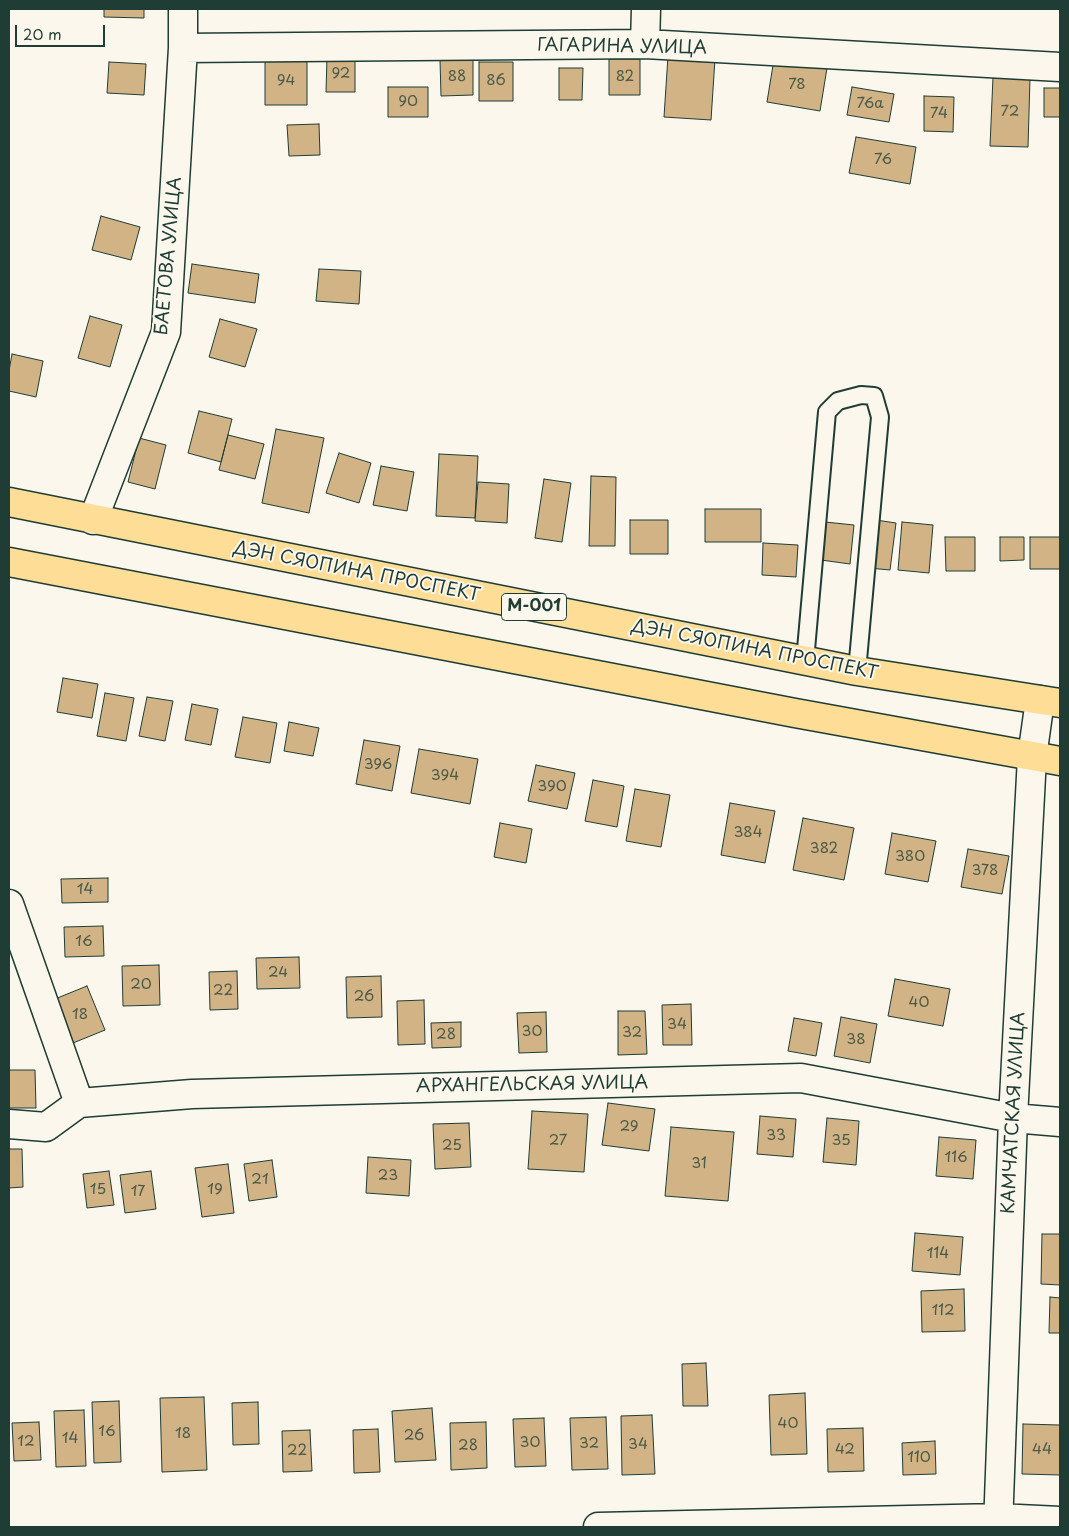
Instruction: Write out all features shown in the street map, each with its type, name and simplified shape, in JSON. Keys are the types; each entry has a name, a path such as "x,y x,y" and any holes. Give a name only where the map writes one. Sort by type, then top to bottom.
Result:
{"main road":[{"name":"ДЭН СЯОПИНА ПРОСПЕКТ","path":"9,502 857,671 1050,702"},
{"path":"9,562 785,711 1060,761"}],"street":[{"name":"БАЕТОВА УЛИЦА","path":"93,520 166,332 182,48 182,9"},
{"path":"646,9 646,44"},
{"name":"ГАГАРИНА УЛИЦА","path":"182,48 646,44 1060,67"},
{"path":"9,562 9,578"},
{"name":"КАМЧАТСКАЯ УЛИЦА","path":"998,1522 1013,1118 1032,757 1050,702"},
{"path":"9,904 79,1103 46,1127 9,1124"},
{"name":"АРХАНГЕЛЬСКАЯ УЛИЦА","path":"79,1103 192,1094 801,1078 1013,1118 1060,1122"},
{"path":"598,1527 1060,1521"}],"lane":[{"path":"806,661 828,412 838,401 861,395 874,396 880,417 857,671"}],"building":[{"path":"104,9 144,9 144,18 104,17"},
{"path":"668,56 715,59 711,120 664,117"},
{"path":"265,57 307,57 307,105 265,105"},
{"path":"327,57 355,57 355,92 326,92"},
{"path":"473,59 473,95 441,96 440,60"},
{"path":"609,59 640,59 640,95 609,95"},
{"path":"774,59 827,68 820,111 767,102"},
{"path":"109,62 146,64 144,95 107,93"},
{"path":"479,62 513,62 513,101 479,101"},
{"path":"559,68 583,68 582,100 559,100"},
{"path":"993,77 1030,78 1028,147 990,146"},
{"path":"388,87 428,87 428,117 388,117"},
{"path":"852,87 894,94 889,122 847,115"},
{"path":"1044,88 1060,88 1060,117 1044,117"},
{"path":"924,96 954,97 953,132 924,131"},
{"path":"319,124 320,155 289,156 287,125"},
{"path":"856,137 916,147 910,184 849,173"},
{"path":"101,216 140,227 131,260 92,250"},
{"path":"192,264 259,274 255,303 188,293"},
{"path":"319,269 361,271 359,304 316,301"},
{"path":"90,316 122,325 110,367 78,358"},
{"path":"220,319 257,329 245,367 209,357"},
{"path":"12,354 43,361 36,397 9,391 9,371"},
{"path":"199,411 232,419 221,462 188,453"},
{"path":"276,429 324,438 309,513 262,503"},
{"path":"228,435 264,444 255,479 219,470"},
{"path":"139,438 166,445 155,489 128,482"},
{"path":"339,453 371,463 359,503 326,493"},
{"path":"439,454 478,456 475,518 436,516"},
{"path":"381,466 414,472 407,511 373,505"},
{"path":"591,476 616,477 615,546 589,546"},
{"path":"544,479 571,483 562,542 535,538"},
{"path":"478,482 509,484 507,523 475,521"},
{"path":"705,509 761,509 761,542 705,542"},
{"path":"630,520 668,520 668,554 630,554"},
{"path":"876,520 896,523 890,570 869,568"},
{"path":"825,522 854,525 850,564 821,560"},
{"path":"902,522 933,525 929,573 898,570"},
{"path":"945,537 975,537 975,571 946,571"},
{"path":"1000,537 1024,537 1024,560 1000,561"},
{"path":"1030,537 1060,537 1060,569 1030,569"},
{"path":"763,543 798,545 796,577 762,575"},
{"path":"63,678 98,684 92,718 57,712"},
{"path":"105,693 134,698 126,741 97,736"},
{"path":"147,697 173,701 165,741 139,736"},
{"path":"192,704 218,709 211,745 185,740"},
{"path":"243,717 277,723 270,763 235,757"},
{"path":"289,722 319,728 313,756 284,751"},
{"path":"364,740 400,746 392,791 356,784"},
{"path":"419,749 478,759 470,804 411,793"},
{"path":"536,765 575,773 567,809 528,801"},
{"path":"593,780 624,786 617,827 585,821"},
{"path":"635,789 670,795 661,847 626,841"},
{"path":"730,803 775,811 765,863 721,855"},
{"path":"803,818 854,828 844,880 793,870"},
{"path":"500,823 532,829 526,863 494,857"},
{"path":"892,833 936,841 928,882 885,874"},
{"path":"968,849 1009,856 1002,894 961,887"},
{"path":"108,878 108,902 62,903 61,879"},
{"path":"103,926 104,956 65,957 64,927"},
{"path":"299,957 300,988 257,989 256,958"},
{"path":"159,965 160,1005 123,1006 122,966"},
{"path":"237,971 238,1009 210,1010 209,972"},
{"path":"381,976 382,1017 347,1018 346,977"},
{"path":"895,979 950,989 943,1026 888,1016"},
{"path":"87,986 105,1030 73,1043 55,999"},
{"path":"424,1000 425,1044 398,1045 397,1001"},
{"path":"691,1004 692,1045 663,1045 662,1005"},
{"path":"618,1011 645,1011 647,1054 618,1055"},
{"path":"546,1012 547,1052 519,1053 517,1013"},
{"path":"841,1017 877,1024 870,1063 834,1056"},
{"path":"794,1018 822,1023 816,1056 788,1051"},
{"path":"461,1022 461,1047 432,1048 431,1023"},
{"path":"9,1070 35,1070 36,1108 9,1108"},
{"path":"608,1103 655,1109 649,1151 602,1145"},
{"path":"532,1111 588,1114 584,1172 528,1169"},
{"path":"760,1116 796,1119 793,1157 757,1154"},
{"path":"827,1118 859,1121 856,1165 823,1162"},
{"path":"469,1123 471,1167 435,1169 433,1124"},
{"path":"671,1127 734,1132 728,1201 665,1196"},
{"path":"939,1137 976,1140 973,1179 936,1176"},
{"path":"9,1149 22,1149 23,1187 9,1188"},
{"path":"368,1157 411,1160 409,1196 366,1193"},
{"path":"272,1160 277,1197 249,1201 244,1164"},
{"path":"228,1164 234,1213 202,1217 195,1168"},
{"path":"109,1171 114,1205 87,1208 83,1174"},
{"path":"151,1171 156,1209 125,1213 120,1175"},
{"path":"915,1233 963,1237 960,1275 912,1271"},
{"path":"1042,1234 1060,1234 1060,1285 1041,1284"},
{"path":"964,1289 965,1331 922,1332 921,1291"},
{"path":"1050,1297 1060,1298 1060,1333 1049,1333"},
{"path":"706,1363 708,1406 683,1406 682,1364"},
{"path":"805,1393 807,1454 771,1455 769,1395"},
{"path":"204,1397 207,1470 162,1472 160,1398"},
{"path":"119,1401 121,1462 94,1463 92,1402"},
{"path":"258,1402 259,1444 233,1445 232,1403"},
{"path":"432,1408 436,1460 395,1462 392,1411"},
{"path":"84,1410 86,1466 56,1467 54,1411"},
{"path":"652,1415 655,1474 622,1475 621,1416"},
{"path":"606,1417 608,1469 572,1470 570,1418"},
{"path":"544,1418 546,1466 515,1467 513,1419"},
{"path":"39,1422 41,1460 14,1461 12,1423"},
{"path":"486,1422 487,1468 451,1470 450,1423"},
{"path":"1023,1424 1060,1425 1060,1475 1022,1474"},
{"path":"863,1428 864,1471 828,1472 827,1429"},
{"path":"378,1429 380,1472 354,1473 353,1430"},
{"path":"310,1430 312,1471 283,1472 282,1431"},
{"path":"935,1441 936,1474 903,1475 902,1443"}]}
